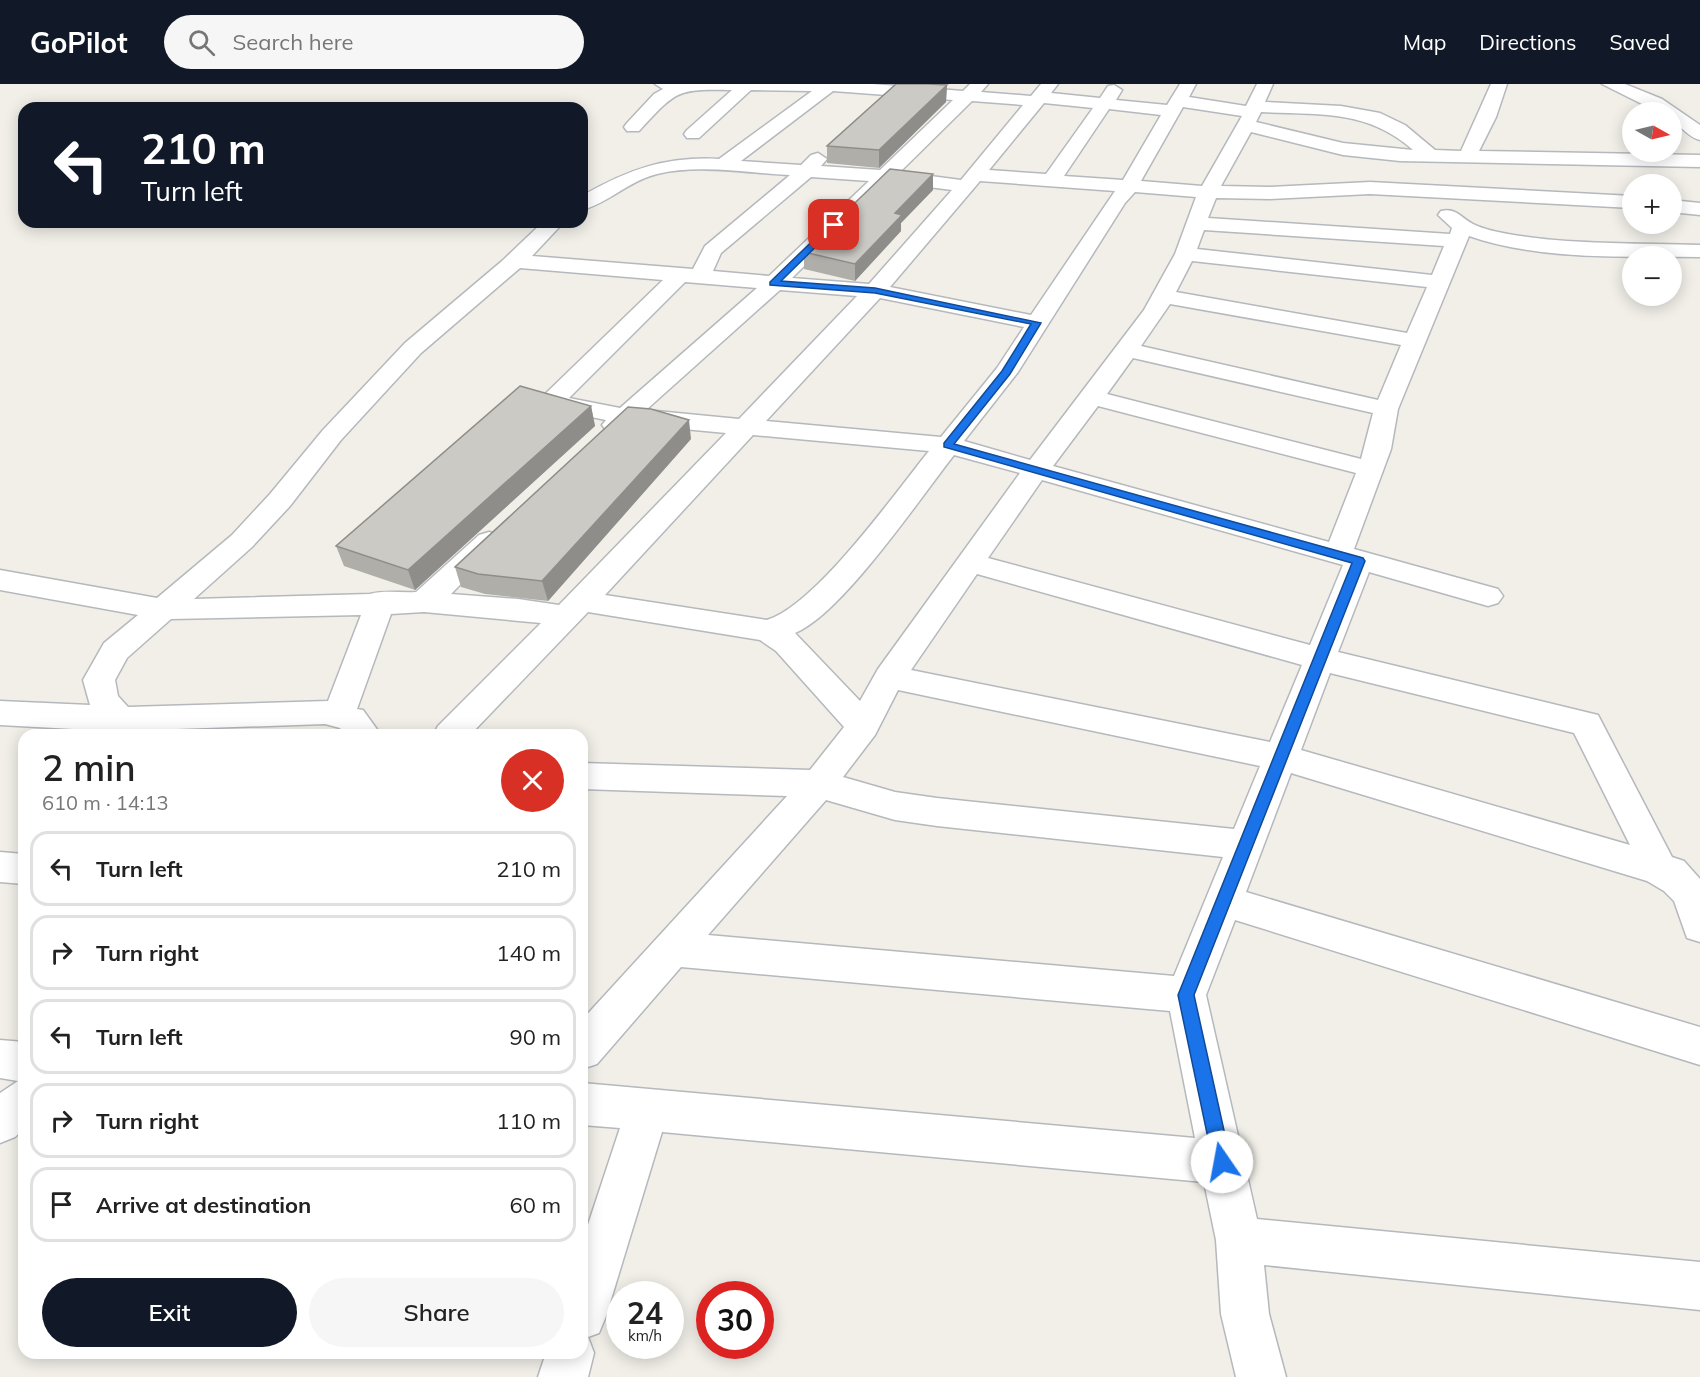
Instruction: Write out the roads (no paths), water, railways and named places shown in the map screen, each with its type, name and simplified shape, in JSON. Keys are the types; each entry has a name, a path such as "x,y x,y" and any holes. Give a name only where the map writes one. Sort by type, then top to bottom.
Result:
{"street":[{"path":"663,84 974,89 1042,94 1104,104 1331,111 1373,117 1398,128 1431,156"},
{"path":"1051,182 1119,84"},
{"path":"0,580 162,609 289,608 381,602 424,602 507,608 573,609 768,631 787,625 801,616 838,582 1006,372 1117,200 1128,188 1188,84"},
{"path":"1468,155 1487,117 1499,84"},
{"path":"1610,84 1656,103 1685,121"},
{"path":"633,127 660,98 682,85"},
{"path":"725,164 831,85"},
{"path":"693,134 746,86"},
{"path":"871,110 898,87"},
{"path":"598,441 774,284 974,89"},
{"path":"456,729 573,609 914,249 1042,94"},
{"path":"1254,107 1343,149 1431,156 1700,161"},
{"path":"588,1043 819,783 863,726 889,677 1163,296 1185,254 1208,192 1254,107"},
{"path":"831,146 807,170 712,250 690,276 551,402 624,417 948,445 1488,596"},
{"path":"1577,157 1622,180"},
{"path":"588,200 618,183 653,168 725,164 970,181 1051,182 1208,192 1270,193 1370,188 1622,202"},
{"path":"1431,192 1460,234"},
{"path":"1682,206 1700,209"},
{"path":"1196,224 1460,234 1519,243 1700,251"},
{"path":"127,727 103,700 99,680 115,651 242,541 280,500 332,435 413,348 514,261 548,228"},
{"path":"1261,1377 1245,1314 1239,1239 1186,995 1320,659 1349,558 1370,469 1378,449 1386,409 1460,234"},
{"path":"1185,254 1440,282"},
{"path":"514,261 875,291 1036,323"},
{"path":"1163,296 1415,341"},
{"path":"1126,350 1386,409"},
{"path":"1092,397 1370,469"},
{"path":"424,602 502,529"},
{"path":"972,563 1320,659 1586,724 1661,871 1684,885 1693,901 1700,926"},
{"path":"339,713 381,602"},
{"path":"768,631 787,643 863,726"},
{"path":"889,677 1281,757 1661,871 1700,874"},
{"path":"0,713 127,727 298,712 339,713 351,719 359,729"},
{"path":"588,776 819,783 895,806 937,812 1246,844"},
{"path":"0,867 18,868"},
{"path":"1224,901 1700,1046"},
{"path":"673,949 1186,995"},
{"path":"0,1059 18,1061"},
{"path":"0,1122 18,1105"},
{"path":"588,1105 1222,1162"},
{"path":"588,1297 647,1110"},
{"path":"1239,1239 1700,1286"},
{"path":"563,1377 568,1359"}]}
